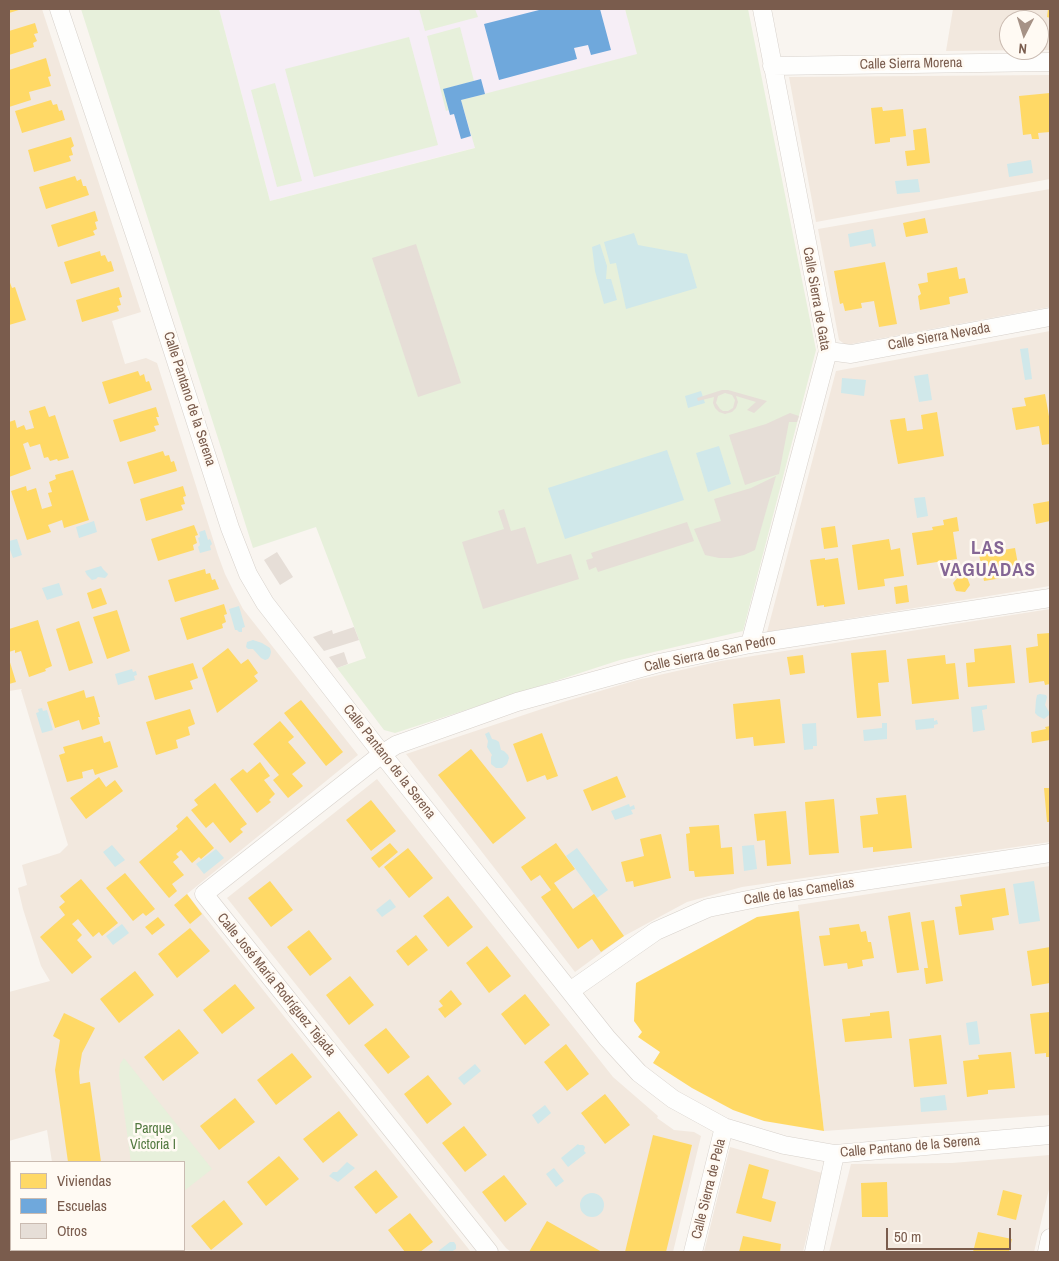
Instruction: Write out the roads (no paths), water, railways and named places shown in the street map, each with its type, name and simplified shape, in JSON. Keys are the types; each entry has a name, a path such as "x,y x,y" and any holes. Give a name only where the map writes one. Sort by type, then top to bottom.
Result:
{"street":[{"name":"Calle Pantano de la Serena","path":"59,9 145,264 230,528 248,574 265,603 382,754 607,1038 638,1074 673,1099 724,1126 784,1145 835,1154 1050,1134"},
{"name":"Calle Sierra de Gata","path":"750,644 828,352 762,9"},
{"name":"Calle Sierra Morena","path":"772,66 1050,62"},
{"name":"Calle Sierra Nevada","path":"828,352 851,354 1050,317"},
{"name":"Calle Sierra de San Pedro","path":"382,754 396,745 518,702 660,663 750,644 1050,598"},
{"name":"Calle José María Rodríguez Tejada","path":"382,754 204,894 489,1252"},
{"name":"Calle de las Camelias","path":"570,991 656,931 708,908 777,894 1050,853"},
{"name":"Calle Sierra de Pela","path":"694,1252 724,1126"},
{"path":"814,1252 835,1154"},
{"path":"1047,1252 1050,1238"}],"water":[{"path":"1031,160 1033,173 1009,177 1007,164"},
{"path":"918,179 920,192 897,194 895,181"},
{"path":"873,229 876,246 872,247 871,243 850,247 848,234"},
{"path":"634,233 638,245 687,254 697,288 626,309 616,263 610,264 604,242"},
{"path":"600,244 607,266 606,279 611,279 617,300 604,304 595,271 592,247"},
{"path":"1028,348 1032,379 1025,380 1020,349"},
{"path":"928,374 932,400 919,402 914,376"},
{"path":"842,378 866,380 864,396 841,393"},
{"path":"701,391 705,403 688,408 685,396"},
{"path":"719,446 731,484 708,492 696,453"},
{"path":"667,450 684,500 565,539 548,488"},
{"path":"925,497 928,516 917,518 914,498"},
{"path":"94,521 97,532 79,538 76,527"},
{"path":"205,530 208,540 210,539 212,544 210,546 211,550 200,553 198,547 200,545 199,532"},
{"path":"17,539 22,555 13,558 9,541"},
{"path":"101,566 108,574 105,578 98,577 92,580 85,571"},
{"path":"59,583 63,595 47,600 42,588"},
{"path":"239,606 245,627 242,628 242,632 235,630 229,609"},
{"path":"253,640 270,648 271,652 268,659 261,658 253,649 246,647 247,642"},
{"path":"132,669 133,672 136,671 135,680 118,685 115,674"},
{"path":"1040,694 1047,697 1045,705 1049,715 1044,719 1035,713 1037,695"},
{"path":"987,705 987,709 982,710 985,730 973,732 971,707"},
{"path":"42,708 43,711 47,710 53,730 42,733 36,713 39,712 38,709"},
{"path":"934,718 934,721 937,720 938,724 934,725 934,728 916,730 915,720"},
{"path":"816,723 817,746 813,746 813,749 804,750 802,724"},
{"path":"882,723 887,723 887,739 864,741 863,730 882,728"},
{"path":"489,732 492,739 499,742 501,750 508,755 507,764 502,768 496,768 491,764 492,755 487,747 488,741 485,734"},
{"path":"629,804 630,807 634,805 635,809 631,810 633,814 615,820 611,811"},
{"path":"112,845 125,860 115,867 103,852"},
{"path":"754,845 757,869 744,871 742,846"},
{"path":"577,848 608,890 597,898 566,856"},
{"path":"216,849 224,858 204,874 196,864"},
{"path":"1034,881 1040,921 1019,924 1013,884"},
{"path":"390,899 396,907 382,917 376,910"},
{"path":"122,924 129,933 113,945 106,936"},
{"path":"977,1021 980,1044 969,1045 966,1023"},
{"path":"475,1064 481,1071 464,1085 458,1078"},
{"path":"945,1095 947,1110 921,1112 920,1098"},
{"path":"545,1105 551,1113 538,1124 532,1115"},
{"path":"578,1144 585,1147 584,1151 586,1153 568,1167 561,1158"},
{"path":"347,1162 355,1168 338,1182 329,1176 333,1172 337,1172"},
{"path":"554,1168 564,1181 556,1187 546,1174"},
{"path":"592,1193 600,1197 604,1205 600,1213 592,1217 584,1213 580,1205 584,1197"},
{"path":"450,1242 454,1242 456,1249 451,1252 437,1252"}],"district":[{"name":"LAS VAGUADAS","path":"988,560"}],"park label":[{"name":"Parque Victoria I","path":"153,1138"}]}
